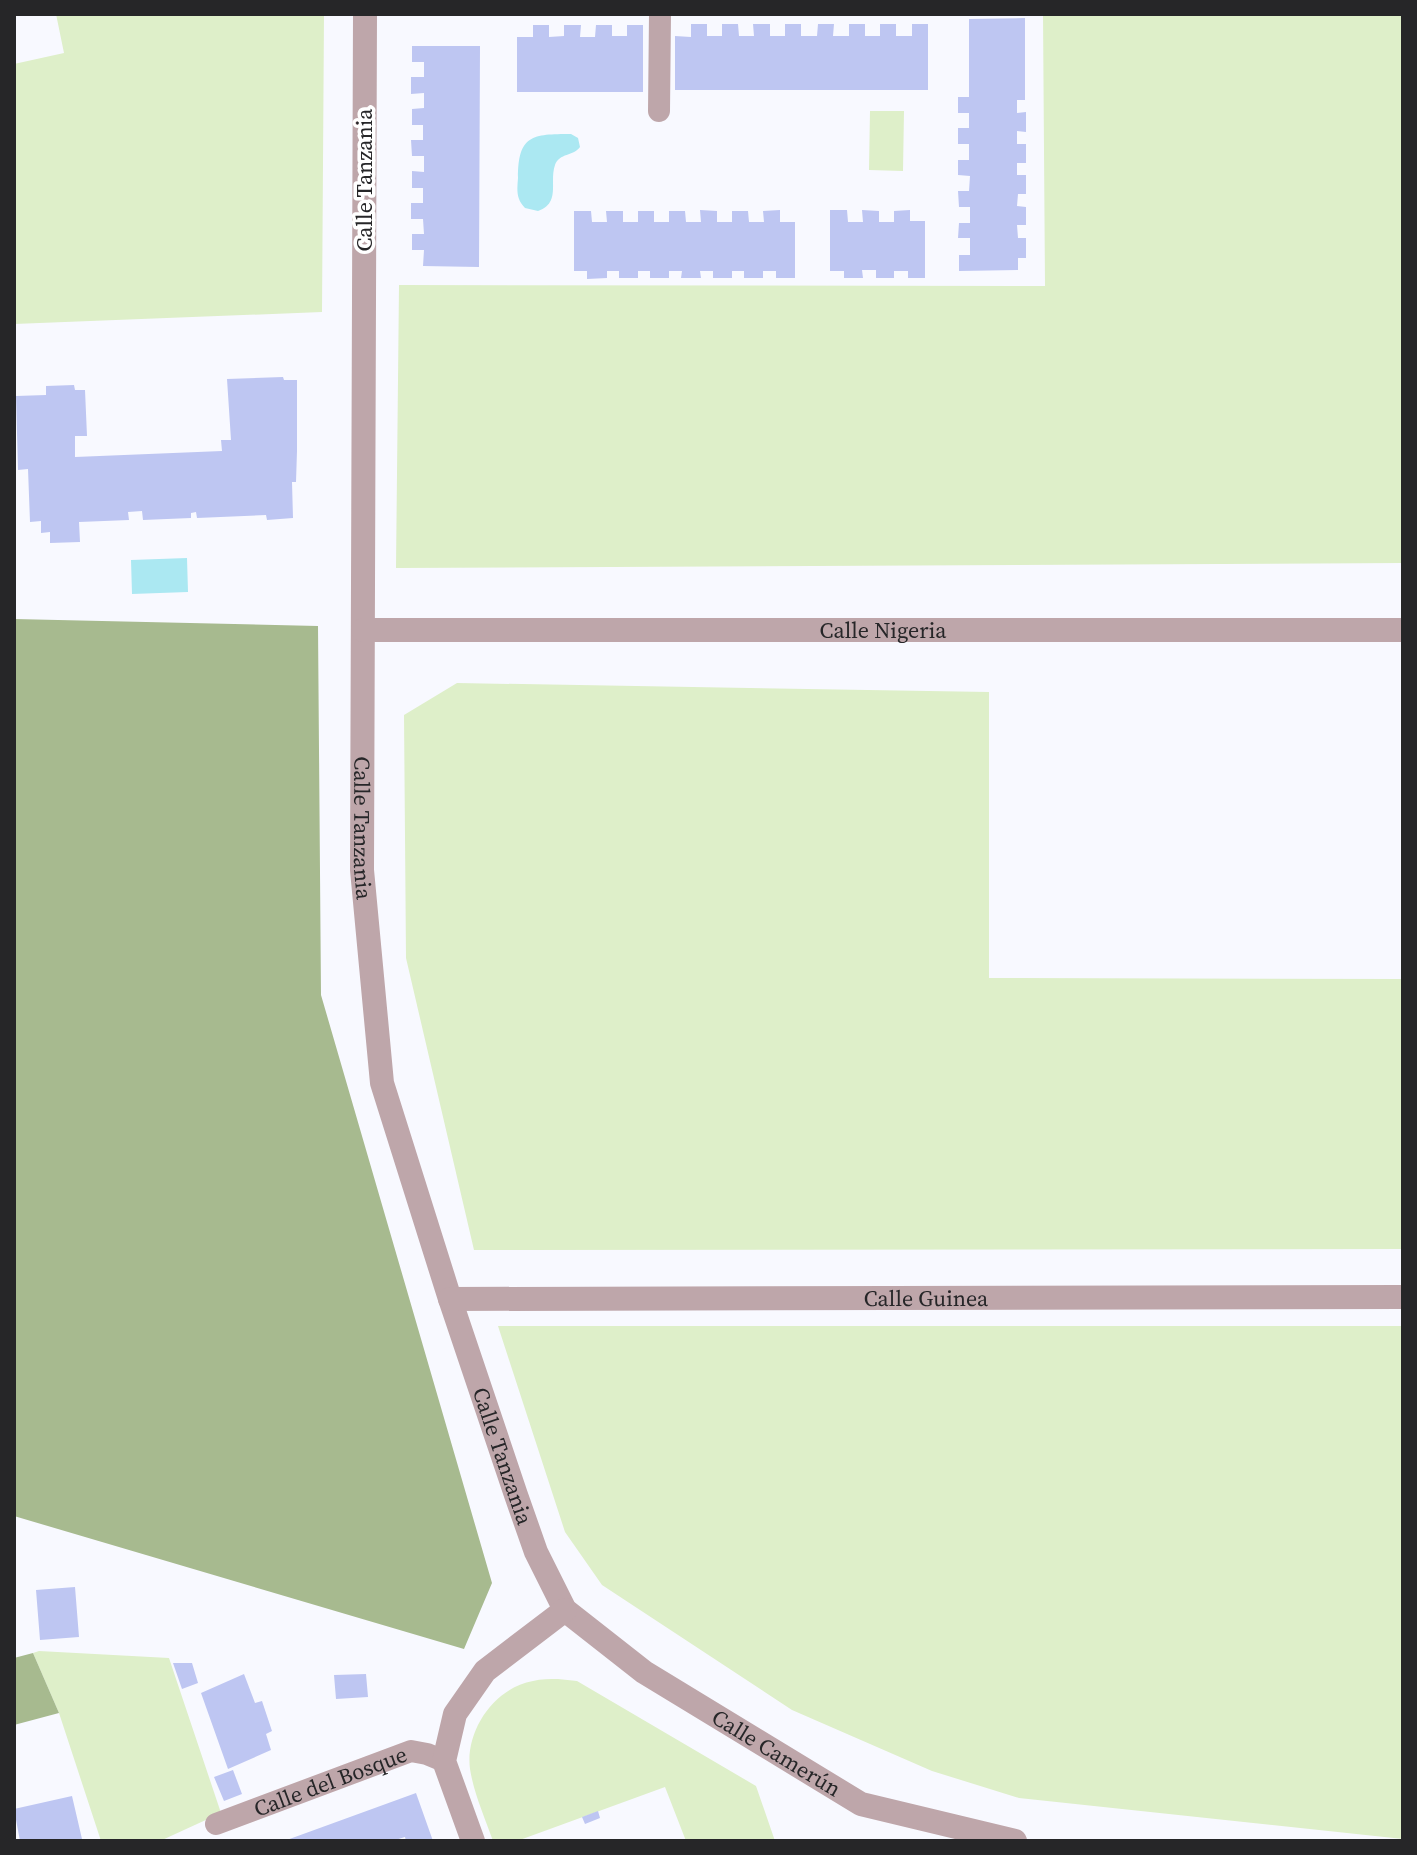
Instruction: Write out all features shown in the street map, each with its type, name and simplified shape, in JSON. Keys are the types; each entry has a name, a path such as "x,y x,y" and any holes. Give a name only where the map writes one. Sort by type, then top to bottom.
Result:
{"street":[{"name":"Calle Tanzania","path":"365,14 362,870 382,1083 450,1299 536,1552 565,1610"},
{"name":"Calle Nigeria","path":"363,630 1403,630"},
{"name":"Calle Guinea","path":"450,1299 1403,1297"},
{"path":"473,1841 444,1761 455,1714 485,1671 565,1610"},
{"name":"Calle Camerún","path":"565,1610 644,1672 861,1804 1015,1841"}],"lane":[{"path":"659,111 660,14"},
{"name":"Calle del Bosque","path":"216,1824 411,1751 444,1761"}],"green space":[{"path":"56,14 324,14 322,312 14,324 14,64 64,53"},
{"path":"1043,14 1403,14 1403,563 396,568 399,285 1045,286"},
{"path":"870,111 904,111 903,171 869,170"},
{"path":"14,619 318,626 321,995 492,1583 464,1649 14,1516"},
{"path":"457,683 989,692 989,978 1403,979 1403,1249 474,1250 406,958 404,715"},
{"path":"498,1326 1403,1326 1403,1839 1019,1798 932,1771 792,1710 602,1585 565,1532"},
{"path":"33,1653 169,1658 221,1813 160,1841 101,1841 59,1713"},
{"path":"33,1653 59,1713 14,1725 14,1658"},
{"path":"533,1681 577,1681 756,1786 775,1841 686,1841 665,1787 517,1841 493,1841 470,1769 472,1740 477,1726 506,1692"}],"water":[{"path":"571,134 578,138 580,147 557,161 550,203 538,211 525,208 517,190 524,145 537,137"},
{"path":"187,558 188,592 132,594 131,560"}],"building":[{"path":"1025,18 1025,100 1017,100 1017,113 1026,112 1026,132 1017,131 1017,144 1026,144 1026,163 1017,163 1017,175 1026,175 1026,194 1018,194 1017,206 1026,207 1026,225 1017,225 1018,238 1026,238 1026,258 1018,258 1018,270 959,271 959,255 970,255 970,238 958,238 959,223 970,223 970,207 959,207 958,191 969,191 970,176 958,175 958,160 969,160 969,144 958,144 958,128 969,128 969,113 958,113 958,97 969,97 969,19"},
{"path":"691,24 707,24 707,36 722,36 722,24 738,24 739,36 754,36 753,24 770,24 770,36 785,36 785,24 801,24 801,36 817,36 818,24 834,24 833,36 849,36 849,24 865,24 865,36 880,36 880,24 896,24 896,36 912,36 912,24 928,24 928,90 675,90 675,36 691,37"},
{"path":"533,25 549,25 549,37 564,36 564,25 581,25 580,37 595,37 596,25 612,25 612,36 627,36 627,25 643,25 643,92 517,92 517,37 533,37"},
{"path":"412,46 480,46 479,267 423,266 424,250 412,250 412,234 424,234 423,219 411,219 411,203 423,203 423,188 412,188 412,171 424,172 424,156 412,156 411,140 423,140 423,125 412,125 412,109 424,108 424,93 411,94 411,77 424,77 424,62 412,62"},
{"path":"700,210 717,211 717,222 732,222 732,211 748,211 749,222 764,222 763,211 780,210 780,222 795,222 795,278 776,278 776,271 763,271 763,278 744,278 744,271 732,271 732,278 713,278 713,271 700,271 701,278 681,278 682,271 669,271 669,278 650,278 650,271 638,271 638,278 619,278 619,271 607,271 607,278 587,279 587,271 574,271 574,211 591,211 592,222 607,222 606,211 623,211 623,222 638,222 638,211 654,211 654,222 669,222 669,211 685,211 686,222 701,222"},
{"path":"830,210 847,210 848,222 863,222 862,210 879,211 879,222 894,222 894,211 910,210 910,221 925,221 925,278 908,278 908,271 894,271 894,278 876,278 876,270 862,270 863,278 844,278 844,271 830,271"},
{"path":"283,377 284,380 297,380 293,518 267,520 266,515 197,518 196,512 191,513 191,518 143,520 142,511 128,512 129,520 79,522 80,542 50,543 50,532 41,533 41,521 30,522 28,469 18,470 16,396 46,395 46,386 74,385 75,390 85,390 87,436 75,436 75,457 222,451 221,440 231,440 227,379"},
{"path":"75,1587 79,1637 40,1640 36,1590"},
{"path":"173,1663 192,1663 198,1683 182,1689"},
{"path":"244,1674 255,1703 262,1701 272,1731 266,1734 271,1750 228,1769 201,1693"},
{"path":"366,1674 368,1697 336,1699 334,1675"},
{"path":"233,1770 242,1794 224,1801 214,1777"},
{"path":"416,1793 433,1841 406,1841 405,1837 392,1841 284,1841"},
{"path":"72,1796 82,1839 20,1841 14,1809"},
{"path":"598,1811 600,1818 585,1824 582,1817"}]}
